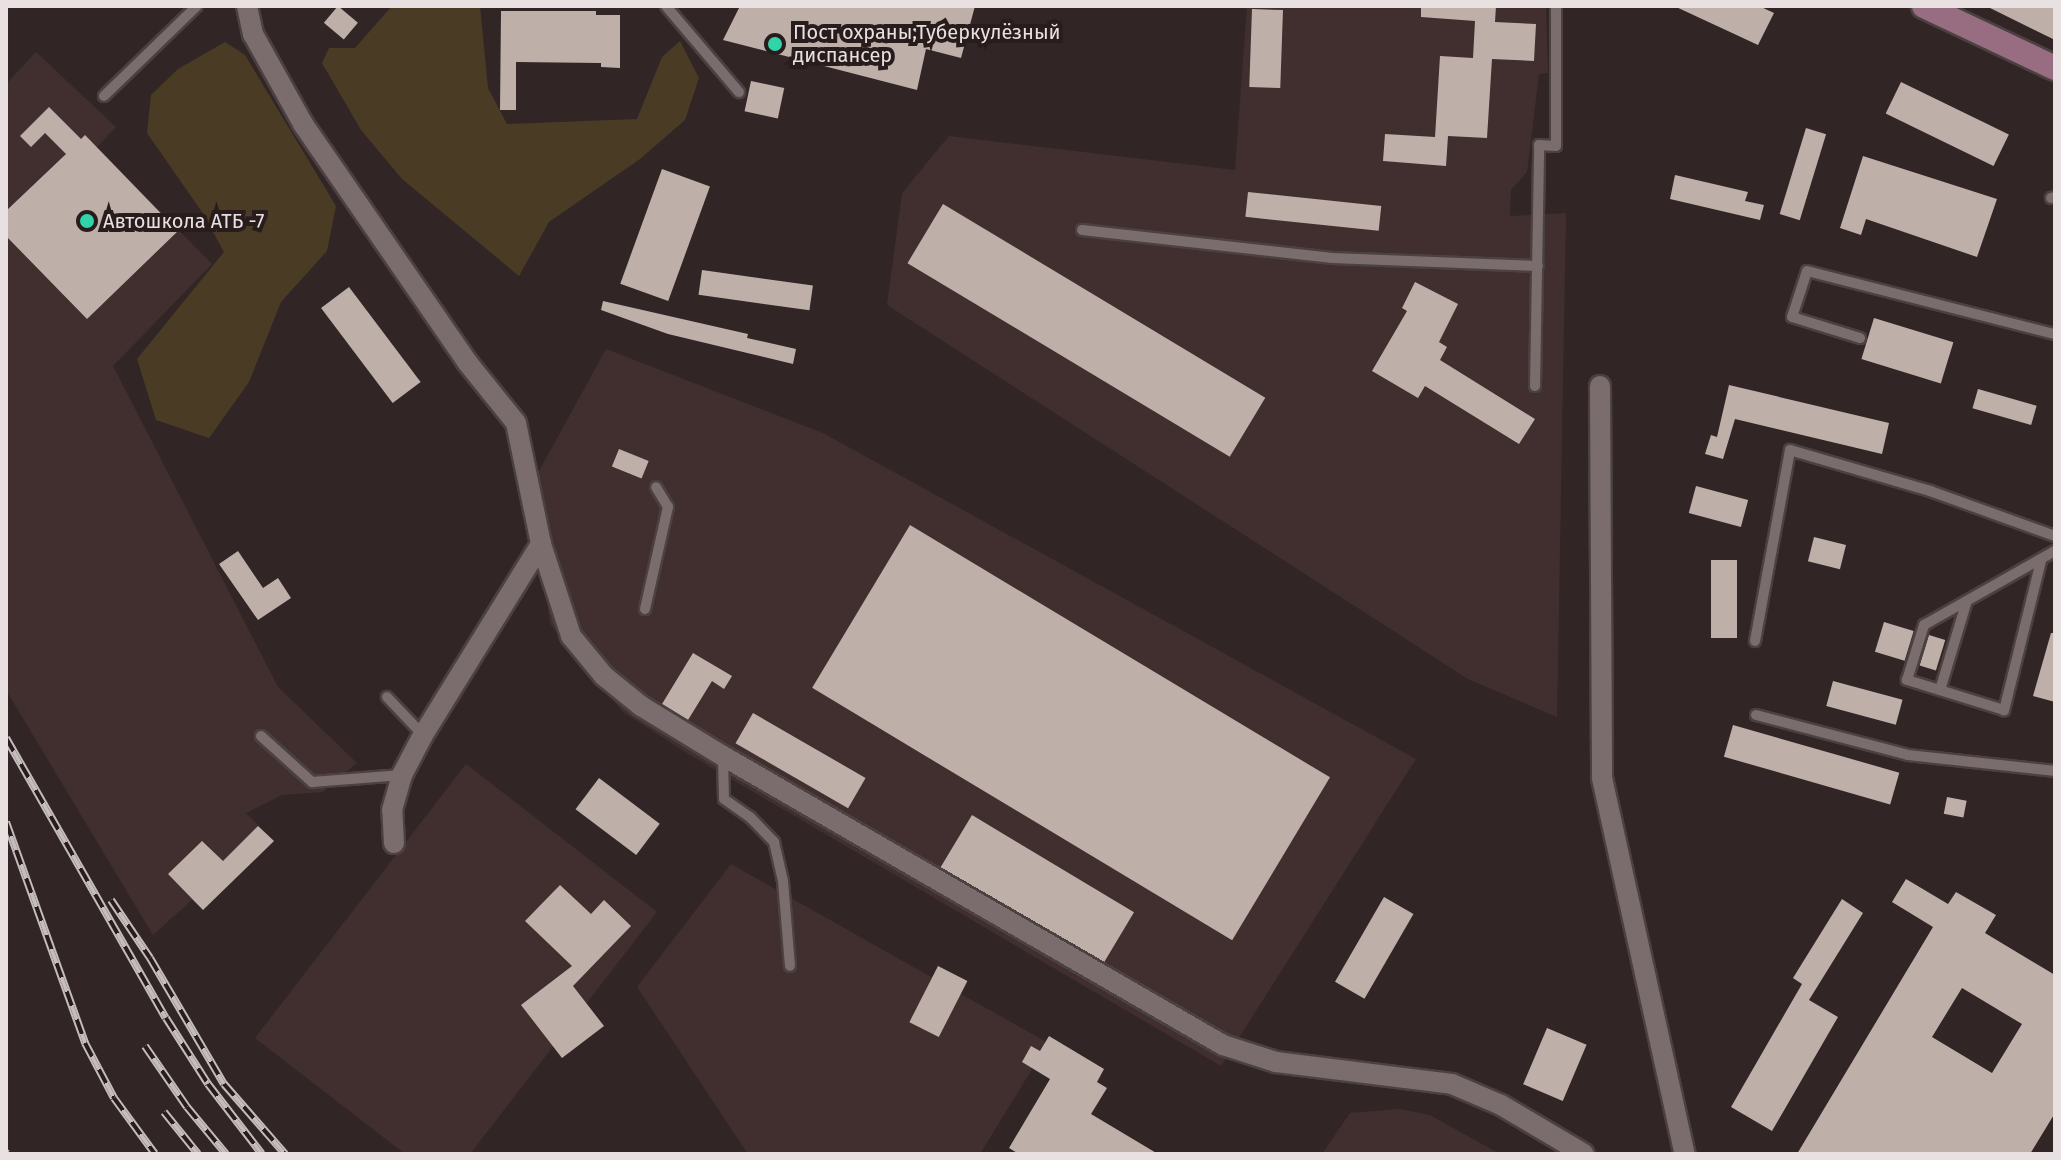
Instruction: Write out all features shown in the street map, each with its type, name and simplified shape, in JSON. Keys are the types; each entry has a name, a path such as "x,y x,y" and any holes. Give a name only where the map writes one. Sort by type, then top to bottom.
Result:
{"main road":[{"path":"1924,6 2055,68"}],"street":[{"path":"247,6 253,34 311,136 467,362 516,423 541,544 571,636 604,676 641,706 723,756 1223,1045 1276,1062 1452,1084 1501,1105 1577,1152"},
{"path":"1600,386 1602,778 1685,1154"},
{"path":"394,843 392,810 402,775 423,735 541,544"}],"lane":[{"path":"104,96 197,6"},
{"path":"666,6 739,92"},
{"path":"1535,386 1539,145 1556,146 1556,6"},
{"path":"1082,230 1332,258 1538,266"},
{"path":"1860,338 1792,317 1807,271 2055,334"},
{"path":"1755,641 1790,450 1930,491 2055,536"},
{"path":"645,609 668,507 656,487"},
{"path":"2041,561 2004,710 1907,680 1924,625 2055,551"},
{"path":"1940,690 1966,604"},
{"path":"387,697 423,735"},
{"path":"1756,715 1908,755 2055,771"},
{"path":"261,736 312,782 402,775"},
{"path":"723,756 724,799 750,817 774,842 783,881 790,966"}],"shaded area":[{"path":"392,6 480,6 488,88 507,124 637,119 662,57 680,41 699,78 685,120 640,159 549,222 519,276 402,179 361,130 322,63 329,48 355,48"},
{"path":"1247,6 1546,6 1548,73 1539,74 1527,172 1511,190 1510,216 1566,213 1557,717 1468,679 887,305 902,193 949,136 1235,170"},
{"path":"225,42 245,55 336,206 327,251 281,302 249,382 209,438 156,420 137,359 224,252 202,212 147,133 151,95 178,69"},
{"path":"36,52 116,127 97,147 212,264 113,366 278,687 357,763 323,792 282,795 246,813 274,841 203,910 192,900 153,935 6,690 6,84"},
{"path":"606,349 823,433 1416,759 1221,1066 685,752 623,712 550,624 533,482"},
{"path":"466,764 657,912 470,1154 405,1154 255,1038"},
{"path":"731,864 1048,1043 980,1154 748,1154 637,987"},
{"path":"1400,1109 1430,1115 1500,1154 1322,1154 1350,1113"}],"building":[{"path":"338,6 358,23 344,40 324,23"},
{"name":"Пост охраны;Туберкулёзный диспансер","path":"740,6 975,6 961,58 926,49 917,90 723,40"},
{"path":"1421,6 1496,6 1495,22 1536,24 1534,61 1492,59 1487,138 1448,136 1446,166 1383,161 1385,134 1435,137 1440,56 1473,58 1475,21 1421,17"},
{"path":"1674,6 1759,6 1774,13 1758,45"},
{"path":"1986,6 2055,6 2055,40"},
{"path":"1252,9 1283,10 1280,88 1249,87"},
{"path":"501,11 596,11 596,15 620,15 620,68 601,67 601,63 516,62 516,110 500,110"},
{"path":"751,81 784,88 778,118 745,111"},
{"path":"1901,82 2009,135 1994,166 1886,113"},
{"name":"Автошкола АТБ -7","path":"49,107 81,139 85,135 178,231 87,319 6,236 6,211 66,154 45,133 31,147 20,136"},
{"path":"1806,128 1826,134 1800,220 1780,214"},
{"path":"1863,156 1997,199 1977,257 1866,219 1861,235 1840,228"},
{"path":"662,169 710,186 668,301 620,284"},
{"path":"1675,175 1748,192 1745,201 1764,205 1760,220 1670,199"},
{"path":"1248,192 1381,206 1379,231 1245,217"},
{"path":"943,204 1265,398 1230,457 907,263"},
{"path":"702,270 813,286 809,310 699,295"},
{"path":"1415,282 1458,304 1439,342 1447,347 1440,360 1535,419 1519,444 1425,386 1418,398 1372,371 1407,311 1402,308"},
{"path":"349,287 421,382 393,403 321,308"},
{"path":"603,301 748,334 747,338 796,349 793,364 668,334 601,310"},
{"path":"1874,318 1953,342 1941,383 1861,359"},
{"path":"1729,385 1889,423 1882,454 1735,419 1723,459 1705,454 1711,435 1717,437"},
{"path":"1978,389 2037,406 2031,425 1972,408"},
{"path":"619,449 649,461 642,479 612,467"},
{"path":"1696,486 1748,500 1741,527 1689,513"},
{"path":"910,525 1330,777 1232,940 812,688"},
{"path":"1814,537 1846,545 1840,569 1808,561"},
{"path":"238,551 263,588 278,578 291,598 258,620 219,564"},
{"path":"1711,560 1737,560 1737,638 1711,638"},
{"path":"1884,622 1914,631 1905,661 1875,652"},
{"path":"2051,633 2055,633 2055,702 2033,696"},
{"path":"1929,635 1945,640 1936,671 1920,666"},
{"path":"693,653 732,676 724,689 712,681 688,720 662,704"},
{"path":"1833,681 1903,700 1896,725 1826,706"},
{"path":"753,713 866,778 848,808 736,743"},
{"path":"1733,725 1899,773 1890,804 1724,757"},
{"path":"599,778 660,824 636,855 576,809"},
{"path":"1947,797 1967,801 1963,818 1944,814"},
{"path":"972,815 1134,912 1103,965 941,867"},
{"path":"258,826 274,841 203,910 168,874 202,841 223,861"},
{"path":"1906,879 1948,904 1956,892 1996,915 1985,933 2055,975 2055,1113 2030,1154 1797,1154 1933,927 1892,902","holes":["1962,988 2022,1024 1992,1073 1932,1037"]},
{"path":"560,885 591,914 604,900 631,926 573,986 604,1026 562,1058 521,1005 572,966 525,921"},
{"path":"1384,897 1413,914 1364,999 1335,982"},
{"path":"1842,899 1863,913 1809,1000 1838,1017 1772,1131 1731,1107 1802,984 1793,978"},
{"path":"938,966 967,981 939,1037 909,1022"},
{"path":"1547,1028 1587,1045 1563,1101 1523,1084"},
{"path":"1049,1036 1104,1069 1097,1082 1107,1088 1091,1114 1158,1154 1019,1154 1009,1148 1050,1079 1022,1062 1031,1046 1040,1051"}],"railway":[{"path":"6,738 166,1018 208,1084 262,1154"},
{"path":"6,822 85,1043 114,1098 155,1154"},
{"path":"111,900 150,958 224,1084 285,1154"},
{"path":"145,1046 187,1107 226,1154"},
{"path":"164,1112 198,1154"}],"place":[{"name":"Пост охраны;Туберкулёзный диспансер","path":"775,44"},
{"name":"Автошкола АТБ -7","path":"87,221"}]}
